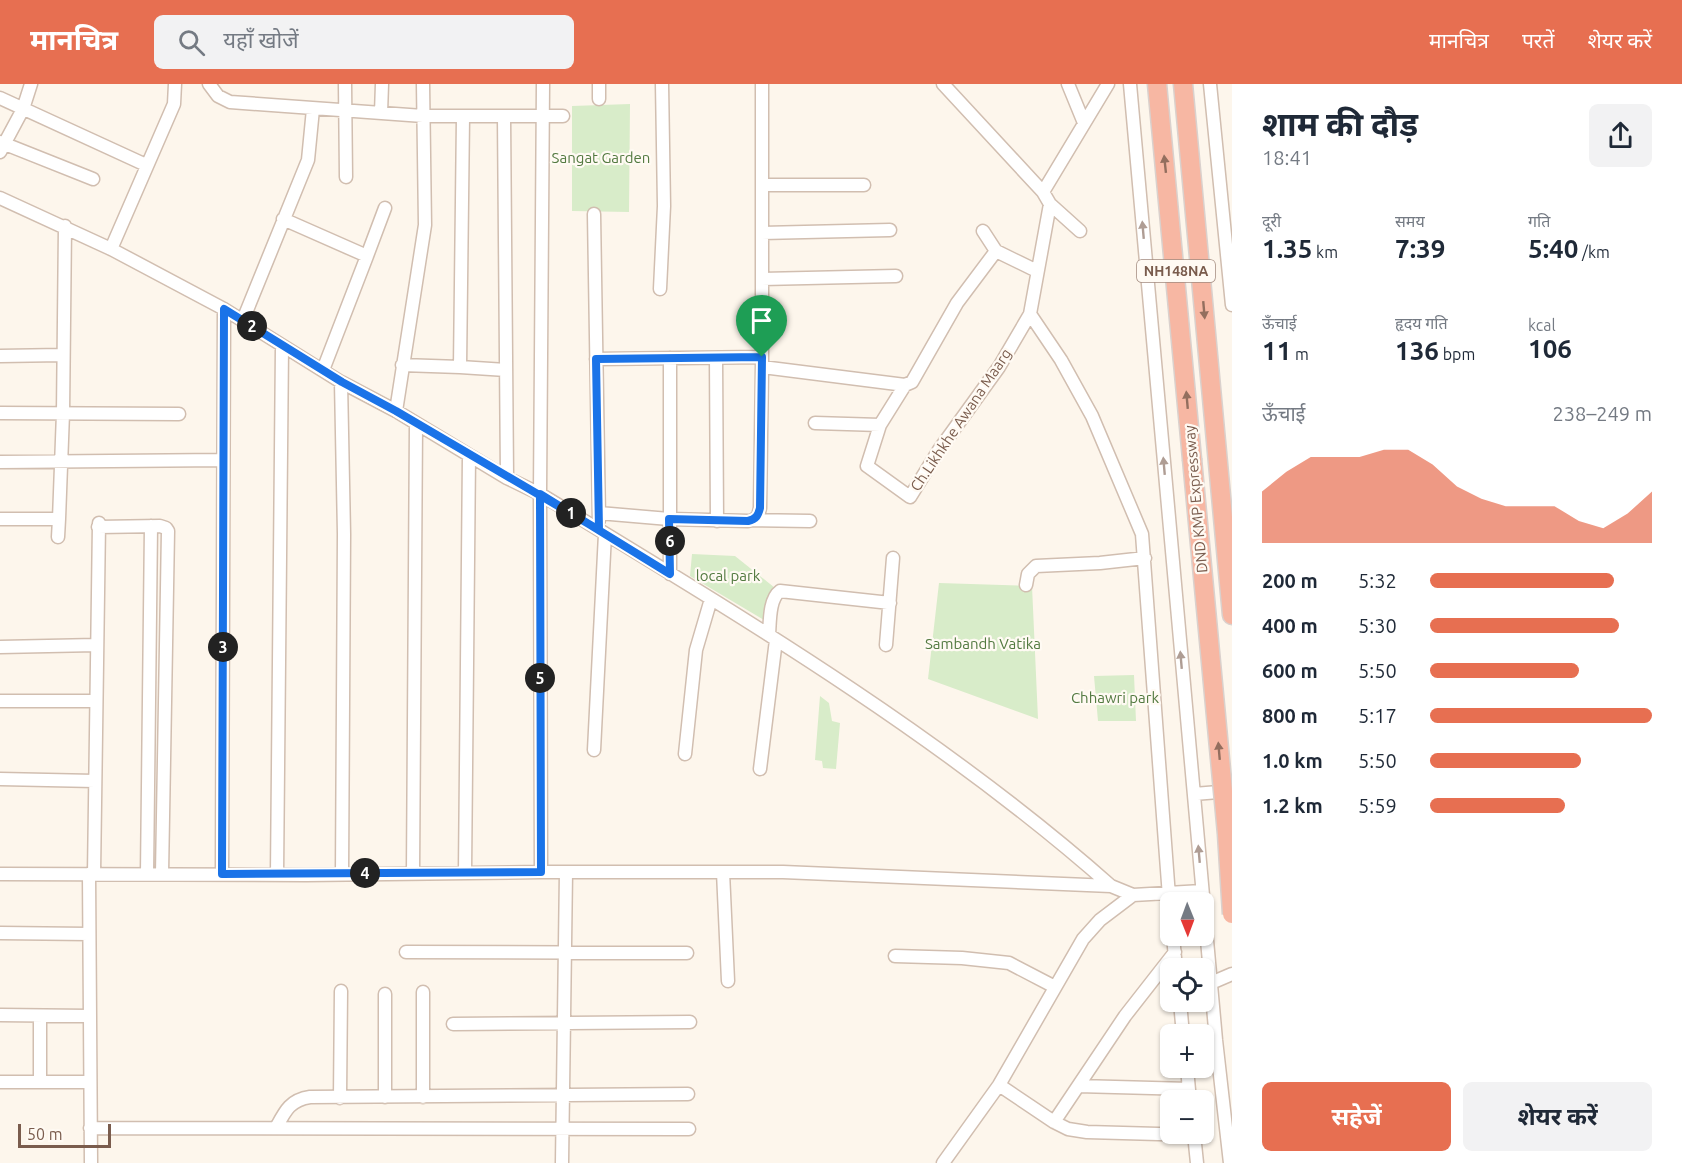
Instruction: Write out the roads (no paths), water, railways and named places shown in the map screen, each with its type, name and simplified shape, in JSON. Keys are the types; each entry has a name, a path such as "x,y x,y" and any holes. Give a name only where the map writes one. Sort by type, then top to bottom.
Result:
{"highway":[{"name":"DND KMP Expressway","path":"1157,84 1232,914"},
{"name":"DND KMP Expressway","path":"1183,84 1232,615"}],"street":[{"path":"31,84 23,109 2,146 93,179"},
{"path":"111,249 174,104 175,84"},
{"path":"210,84 218,96 230,102 423,116 563,116"},
{"path":"345,84 345,177"},
{"path":"381,113 382,84"},
{"path":"396,411 425,225 423,84"},
{"path":"541,872 540,494 543,84"},
{"path":"599,84 599,99"},
{"path":"660,289 664,206 662,84"},
{"path":"753,520 758,516 760,508 762,84"},
{"path":"943,84 1043,192 1050,204 1080,231"},
{"path":"1068,84 1084,123"},
{"path":"1043,192 1108,84"},
{"path":"1130,84 1209,958"},
{"path":"1210,84 1232,305"},
{"path":"0,98 146,165"},
{"path":"243,320 308,160 313,109"},
{"path":"460,367 463,117"},
{"path":"504,117 507,478"},
{"path":"762,185 864,185"},
{"path":"0,198 65,226 224,309 342,382 396,411 507,478 540,494 772,637 881,711 1019,808 1061,841 1111,886 1133,895 1160,894"},
{"path":"1050,204 1030,314 1092,416 1142,534 1168,892"},
{"path":"323,370 385,208"},
{"path":"594,214 598,513 602,532 594,750"},
{"path":"283,219 367,256"},
{"path":"58,537 62,462 65,226"},
{"path":"762,232 890,230"},
{"path":"983,231 996,251 1037,271"},
{"name":"Ch.Likhkhe Awana Maarg","path":"996,251 957,303 917,376 905,385 880,425 867,466 910,497 939,450 999,367 1030,314"},
{"path":"762,279 896,276"},
{"path":"222,874 224,309"},
{"path":"277,874 282,346"},
{"path":"0,356 63,355"},
{"path":"670,358 670,574"},
{"path":"596,359 716,358 762,362 905,385"},
{"path":"716,358 717,521"},
{"path":"402,365 506,370"},
{"path":"342,382 344,534 342,873"},
{"path":"0,413 178,414"},
{"path":"815,423 880,425"},
{"path":"413,873 416,424"},
{"path":"465,872 469,455"},
{"path":"0,462 223,460"},
{"path":"598,513 717,521 810,520"},
{"path":"0,519 59,519"},
{"path":"91,1163 89,934 95,781 98,525 151,526 166,528 168,531 162,874"},
{"path":"147,874 151,526"},
{"path":"886,645 893,558"},
{"path":"1026,585 1028,574 1036,566 1100,564 1145,558"},
{"path":"760,770 772,637 773,600 777,592 890,603"},
{"path":"685,754 696,650 711,599"},
{"path":"0,647 96,645"},
{"path":"0,700 96,701"},
{"path":"0,779 95,781"},
{"path":"1194,794 1232,791"},
{"path":"562,1163 566,872"},
{"path":"723,872 728,981"},
{"path":"0,874 783,872 1111,886"},
{"path":"1191,892 1202,891"},
{"path":"943,1163 999,1085 1083,939 1100,920 1133,895"},
{"path":"0,933 89,934"},
{"path":"1174,946 1175,958"},
{"path":"406,952 687,953"},
{"path":"1054,1122 1125,1016 1175,952"},
{"path":"895,956 962,958 1009,963 1055,987"},
{"path":"1214,982 1232,974"},
{"path":"340,1098 341,991"},
{"path":"423,992 423,1097"},
{"path":"385,994 385,1097"},
{"path":"1214,1011 1230,1163"},
{"path":"0,1015 89,1016"},
{"path":"40,1016 40,1082"},
{"path":"453,1024 690,1022"},
{"path":"0,1082 89,1082"},
{"path":"999,1085 1068,1129 1087,1132 1160,1133"},
{"path":"1078,1086 1160,1093"},
{"path":"276,1128 287,1107 300,1098 688,1094"},
{"path":"90,1128 689,1129"},
{"path":"1195,1144 1197,1163"}],"park label":[{"name":"Sangat Garden","path":"601,158"},
{"name":"local park","path":"728,576"},
{"name":"Sambandh Vatika","path":"983,644"},
{"name":"Chhawri park","path":"1115,698"}]}
